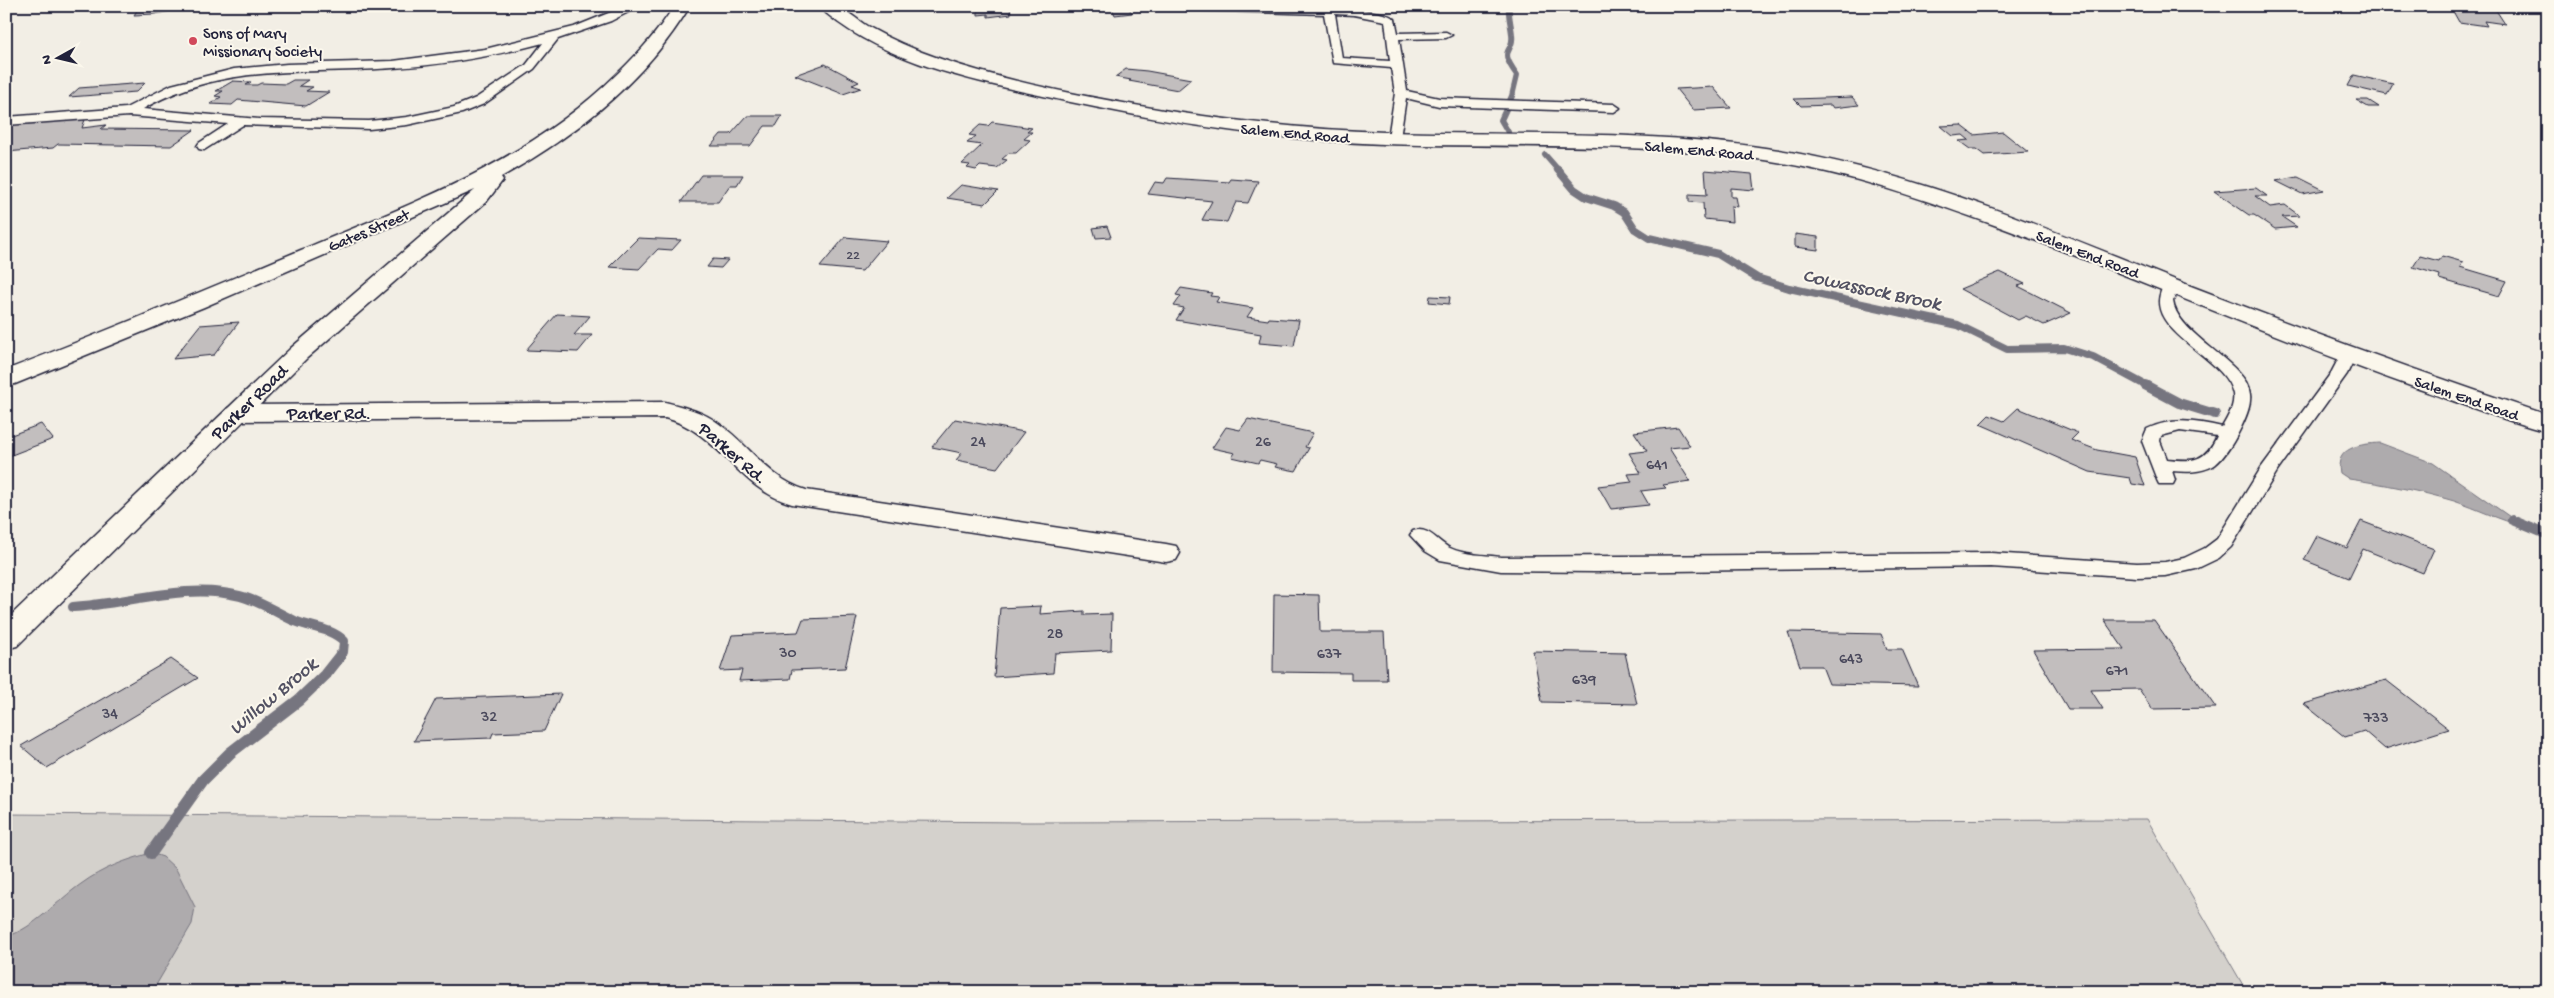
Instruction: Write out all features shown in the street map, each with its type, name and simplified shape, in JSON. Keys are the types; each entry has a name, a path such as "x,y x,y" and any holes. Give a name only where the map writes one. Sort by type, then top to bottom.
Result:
{"street":[{"name":"Gates Street","path":"6,378 230,288 496,173 551,141 595,106 644,56 682,6"},
{"name":"Salem End Road","path":"826,6 849,23 908,52 960,70 1027,88 1142,112 1231,126 1321,135 1660,144 1786,158 1828,166 1919,192 2068,245 2348,355 2548,424"},
{"name":"Parker Road","path":"6,638 237,413 342,314 480,197 491,184 496,173"},
{"name":"Parker Rd.","path":"237,413 665,410 686,414 702,422 766,482 784,492 808,499 1166,553"}],"lane":[{"path":"129,112 172,89 220,75 267,70 394,65 482,52 591,24 635,6"},
{"path":"1150,6 1354,12 1390,20 1401,93 1394,138"},
{"path":"1330,11 1337,61 1397,64"},
{"path":"6,121 129,112 240,122 379,125 407,121 458,110 480,101 530,67 554,35"},
{"path":"1393,36 1446,35"},
{"path":"1401,93 1438,102 1614,108"},
{"path":"204,146 240,122"},
{"path":"2171,285 2165,297 2166,307 2189,335 2228,371 2238,383 2242,394 2241,405 2219,452 2211,461 2163,472 2151,441 2153,433 2162,427 2177,425 2227,432"},
{"path":"1420,535 1446,555 1501,564 1596,565 1991,560 2137,570 2165,569 2189,564 2212,554 2224,543 2270,468 2339,374 2348,355"}],"shaded area":[{"path":"2380,443 2433,463 2523,526 2454,501 2402,488 2349,479 2340,473 2339,464 2345,452 2357,446"},
{"path":"6,814 1028,822 2147,819 2247,992 6,992"},
{"path":"151,853 163,857 176,869 195,907 192,924 152,992 6,992 6,937 36,921 89,878 123,862"}],"building":[{"path":"140,6 180,6 178,10 134,15"},
{"path":"978,6 1010,6 1011,14 988,17 988,14 978,15"},
{"path":"2450,6 2494,7 2505,24 2484,21 2487,26 2459,22"},
{"path":"1128,7 1132,13 1115,15 1112,8"},
{"path":"825,64 859,82 852,85 861,88 843,94 795,75"},
{"path":"1126,69 1191,79 1178,90 1115,77"},
{"path":"2354,75 2393,84 2387,95 2348,86"},
{"path":"293,80 308,80 299,86 313,87 306,91 329,92 306,106 238,100 232,105 210,104 221,97 215,96 223,91 216,91 233,81 251,82 246,85 257,85 261,83 286,84"},
{"path":"145,83 136,92 69,97 79,88"},
{"path":"1713,87 1731,108 1693,110 1676,89"},
{"path":"1852,97 1859,105 1833,108 1831,105 1801,106 1794,99"},
{"path":"2356,100 2368,100 2379,107 2368,107"},
{"path":"747,116 782,116 776,126 765,126 750,146 711,146 721,134 731,134"},
{"path":"86,117 82,128 106,125 101,129 194,130 171,146 58,144 53,148 6,152 6,124"},
{"path":"992,122 1032,128 1027,132 1032,132 1024,139 1030,140 1016,153 1009,153 1002,159 1007,160 997,168 980,166 976,170 967,168 970,165 962,164 982,145 967,143 976,136 969,135 980,125 988,126"},
{"path":"1961,125 1974,135 2003,132 2028,152 1984,155 1976,149 1970,149 1959,141 1969,140 1963,135 1953,136 1941,126"},
{"path":"1705,170 1752,174 1754,190 1731,188 1731,197 1736,197 1738,207 1731,206 1732,222 1704,219 1703,203 1689,202 1689,194 1707,195"},
{"path":"701,175 743,175 737,185 730,185 718,202 681,202"},
{"path":"2298,177 2324,190 2302,194 2276,181"},
{"path":"1167,178 1229,182 1231,179 1258,181 1248,203 1236,202 1227,222 1202,220 1212,201 1148,194 1155,182 1164,183"},
{"path":"961,185 998,191 985,204 947,198"},
{"path":"2256,188 2267,196 2255,196 2270,207 2285,205 2300,216 2282,217 2297,227 2275,229 2254,215 2249,215 2214,191"},
{"path":"1107,226 1111,237 1096,238 1093,228"},
{"path":"1795,234 1818,237 1818,250 1795,247"},
{"path":"845,237 887,241 862,271 820,267"},
{"path":"638,238 681,240 672,250 658,249 639,269 609,267"},
{"path":"2420,256 2439,261 2442,256 2463,262 2460,267 2507,281 2499,296 2439,279 2440,275 2413,267"},
{"path":"713,259 728,260 721,268 707,267"},
{"path":"2000,272 2025,284 2018,286 2071,313 2044,325 2026,316 2018,320 1960,289"},
{"path":"1181,288 1212,293 1210,296 1219,297 1216,302 1253,308 1247,317 1268,320 1269,318 1299,320 1294,346 1259,343 1261,334 1176,320 1184,308 1174,306 1181,296 1176,295"},
{"path":"1430,296 1450,297 1449,304 1429,302"},
{"path":"557,314 590,316 574,335 592,335 578,352 526,350"},
{"path":"239,322 214,355 173,359 200,325"},
{"path":"2018,408 2078,433 2071,440 2097,450 2135,457 2145,486 2132,484 2130,478 2090,472 1980,424 1989,415 2004,421"},
{"path":"955,419 1024,432 997,468 956,460 962,453 932,447"},
{"path":"1248,419 1313,433 1305,447 1309,448 1296,471 1275,467 1277,464 1260,460 1258,463 1232,457 1235,453 1212,448 1226,427 1240,430"},
{"path":"41,424 53,439 9,456 6,454 6,437"},
{"path":"1678,427 1690,446 1669,448 1690,481 1663,485 1666,488 1641,491 1649,505 1611,509 1598,486 1632,482 1628,474 1641,473 1629,453 1647,451 1634,432"},
{"path":"2361,521 2434,549 2423,573 2363,549 2349,578 2304,560 2317,536 2347,548"},
{"path":"1274,594 1319,595 1320,632 1384,632 1387,680 1351,680 1351,673 1273,672"},
{"path":"1041,606 1040,614 1084,611 1084,615 1112,614 1111,650 1055,653 1053,673 994,677 1000,608"},
{"path":"857,617 845,668 792,670 790,679 739,681 742,670 720,671 732,635 798,632 803,619"},
{"path":"2104,620 2154,620 2216,708 2152,709 2139,689 2091,690 2103,709 2068,709 2033,650 2124,649"},
{"path":"1788,632 1881,634 1887,649 1902,649 1918,686 1829,684 1822,666 1800,666"},
{"path":"1533,651 1625,653 1637,704 1542,702"},
{"path":"171,659 198,678 47,768 21,746"},
{"path":"2386,680 2449,729 2385,749 2364,731 2345,737 2304,704"},
{"path":"561,694 544,731 493,733 491,738 414,741 436,699"}],"waterway":[{"name":"Cowassock Brook","path":"1508,132 1501,120 1512,96 1517,75 1507,55 1512,41 1509,6"},
{"name":"Cowassock Brook","path":"1545,155 1559,171"},
{"name":"Cowassock Brook","path":"1558,170 1574,189 1586,197 1614,206 1624,212 1635,229 1649,238 1718,254 1757,278 1789,288 1958,325 2007,349 2064,348 2093,357 2147,386"},
{"name":"Cowassock Brook","path":"2145,385 2179,403 2215,414"},
{"name":"Cowassock Brook","path":"2512,520 2548,535"},
{"name":"Willow Brook","path":"73,607 156,595 199,591 220,592 247,598 295,621 333,633 344,641 343,652 339,657"},
{"name":"Willow Brook","path":"151,853 203,780 230,753 299,700 325,675 340,656"}],"place":[{"name":"Sons of Mary Missionary Society","path":"193,41"}]}
